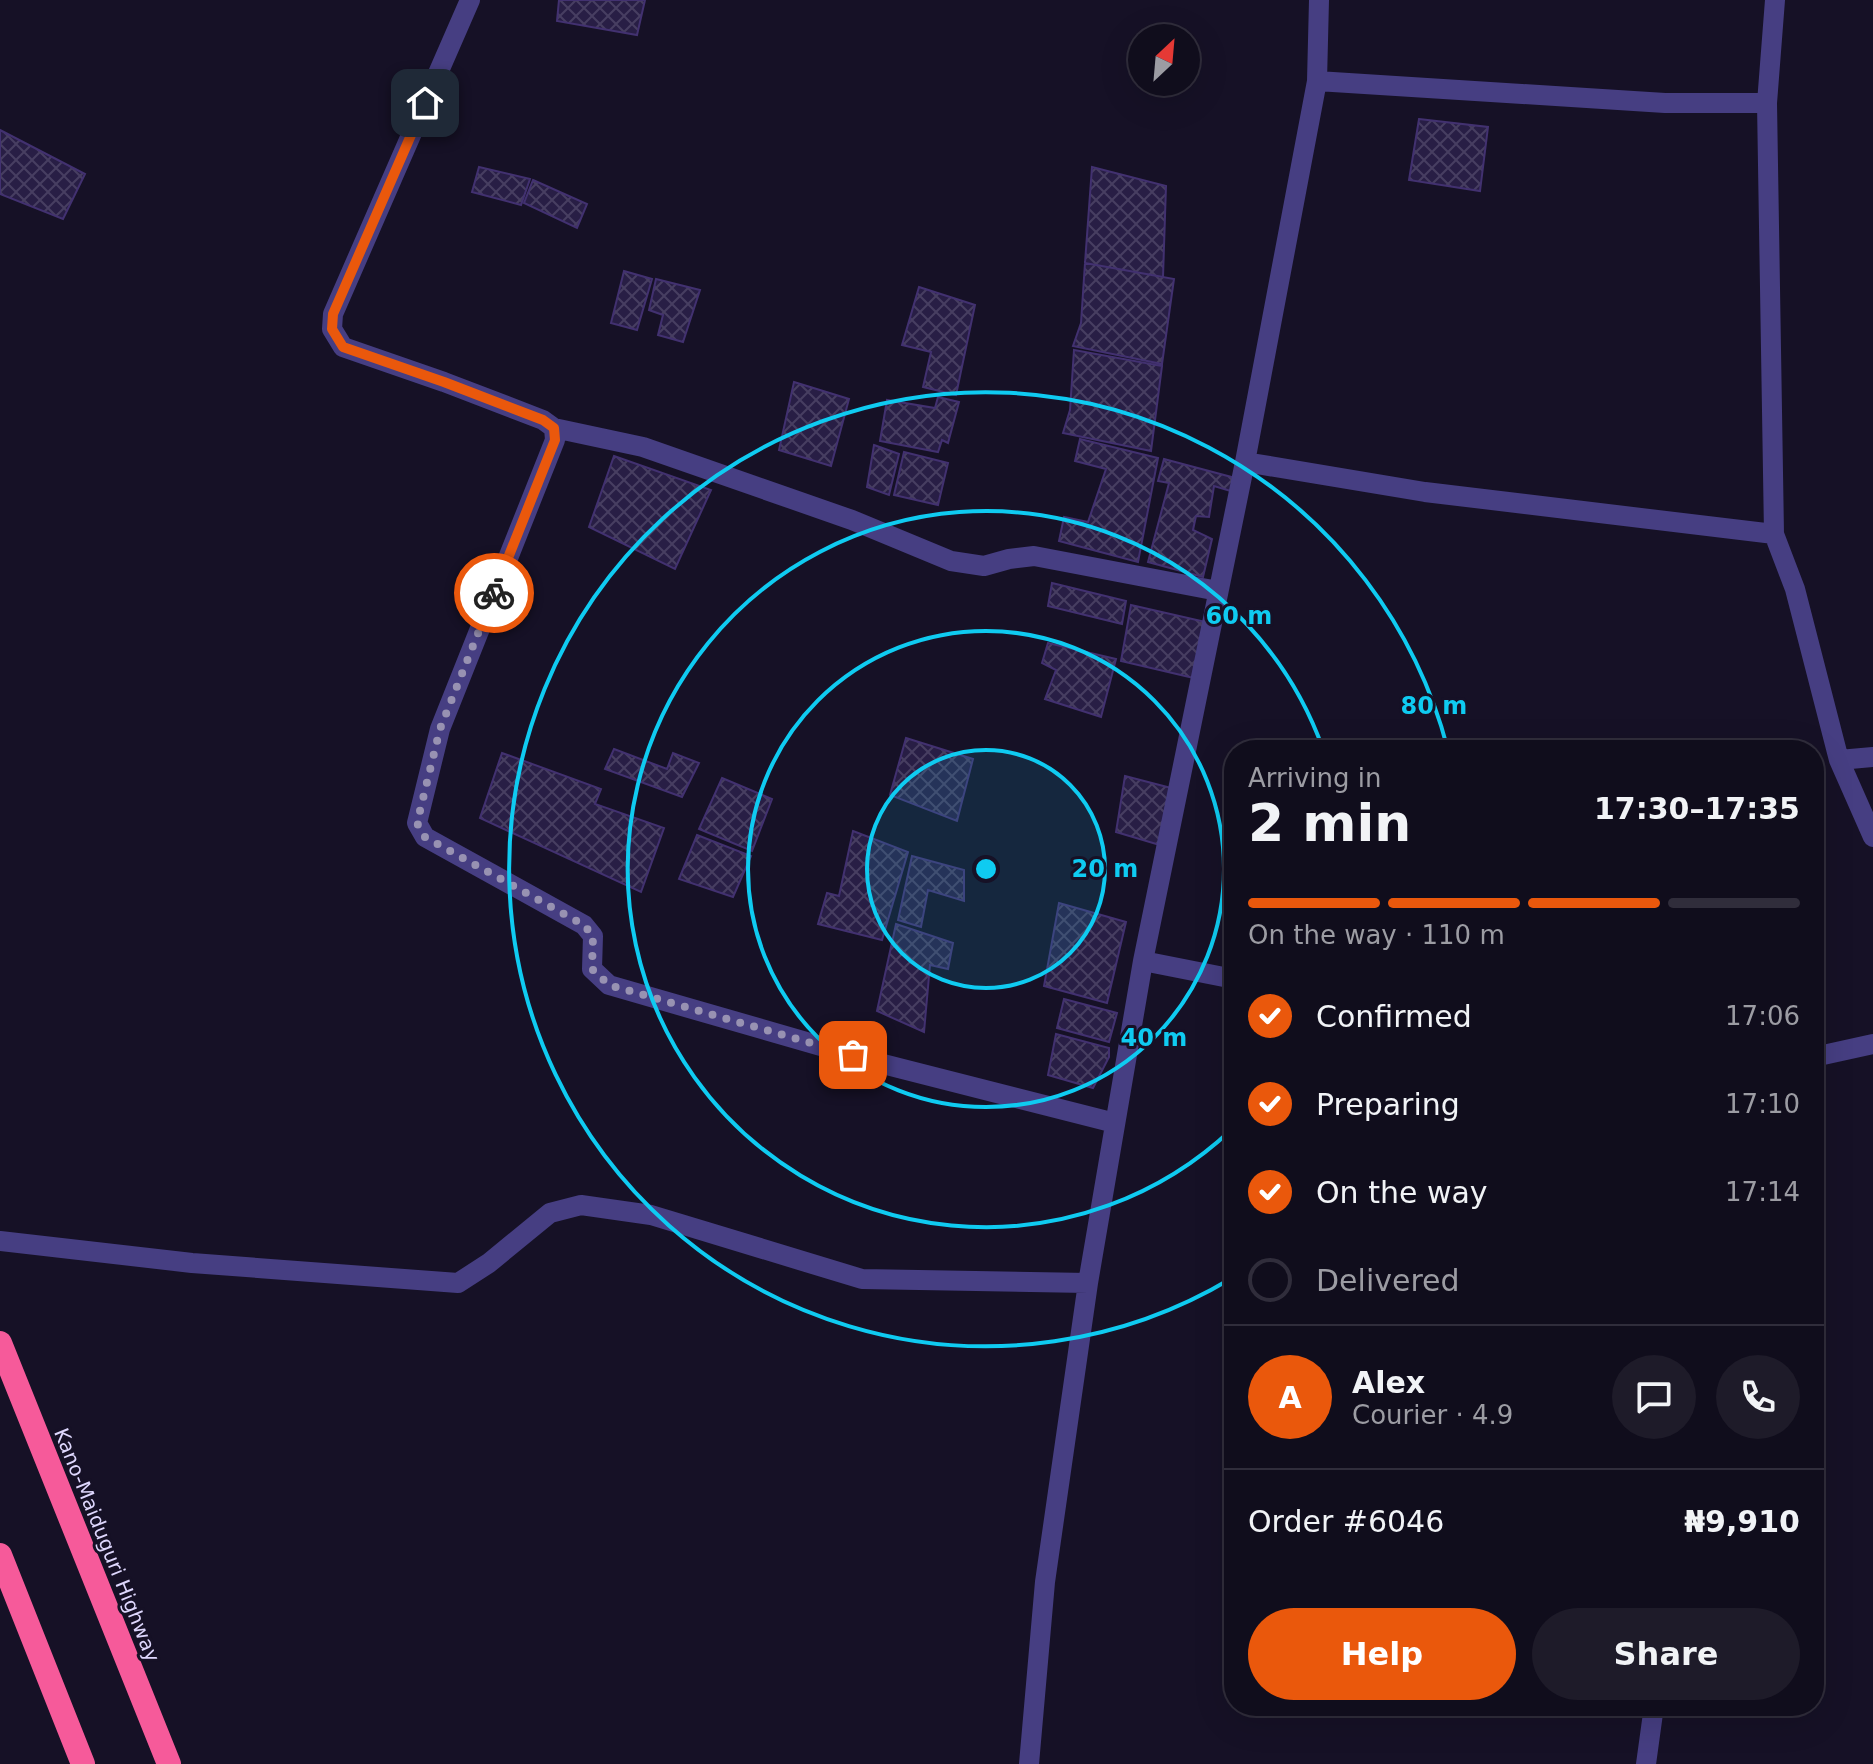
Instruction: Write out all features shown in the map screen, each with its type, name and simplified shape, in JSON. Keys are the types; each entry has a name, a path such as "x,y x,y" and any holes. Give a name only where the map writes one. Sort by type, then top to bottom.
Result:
{"highway":[{"name":"Kano-Maiduguri Highway","path":"0,1343 169,1764"},
{"path":"0,1555 83,1764"}],"street":[{"path":"470,0 333,314 332,329 343,347 543,420 554,428 643,447 852,520 951,561 984,566 1034,556 1218,591"},
{"path":"1029,1764 1045,1582 1088,1283 1143,961 1245,462 1317,81 1319,0"},
{"path":"1775,0 1767,103 1774,534 1795,589 1839,760 1873,837"},
{"path":"1317,81 1665,103 1767,103"},
{"path":"554,428 555,440 440,729 417,823 425,837 584,925 593,936 592,969 609,985 883,1064 1115,1123"},
{"path":"1245,462 1425,492 1774,534"},
{"path":"1839,760 1873,757"},
{"path":"1143,961 1224,977"},
{"path":"1824,1055 1873,1044"},
{"path":"0,1241 192,1263 458,1283 489,1263 550,1213 581,1205 651,1215 862,1279 1088,1283"},
{"path":"1646,1764 1653,1716"}],"building":[{"path":"559,0 645,0 637,35 557,21"},
{"path":"1419,119 1488,127 1480,191 1409,180"},
{"path":"0,130 85,174 63,219 0,194"},
{"path":"479,167 530,179 521,205 472,192"},
{"path":"1092,167 1166,186 1163,277 1085,263"},
{"path":"533,180 587,204 577,228 524,203"},
{"path":"1085,263 1174,279 1162,364 1073,346 1081,323"},
{"path":"624,271 652,279 637,330 611,323"},
{"path":"656,279 700,290 683,342 658,335 663,315 649,310"},
{"path":"919,287 975,305 956,395 923,387 931,352 902,345"},
{"path":"1074,350 1162,366 1151,451 1063,433 1070,410"},
{"path":"794,382 849,399 831,466 779,450"},
{"path":"938,397 959,402 948,443 942,440 938,452 880,441 887,400 935,408"},
{"path":"1080,439 1158,458 1138,562 1059,541 1064,517 1088,522 1106,469 1075,461"},
{"path":"874,445 899,454 889,495 867,487"},
{"path":"904,452 948,463 938,505 894,495"},
{"path":"614,456 711,490 675,569 589,527"},
{"path":"1164,459 1239,479 1234,492 1214,486 1209,517 1196,516 1193,530 1212,539 1203,577 1148,562 1169,483 1158,481"},
{"path":"1052,583 1126,601 1122,624 1048,606"},
{"path":"1131,605 1210,623 1198,679 1121,661"},
{"path":"1048,643 1116,659 1101,717 1045,699 1056,670 1042,663"},
{"path":"906,738 973,759 957,821 890,795"},
{"path":"614,749 667,769 673,753 699,763 682,797 605,769"},
{"path":"502,753 601,789 595,804 664,828 641,892 480,818"},
{"path":"1125,776 1175,789 1163,846 1116,832"},
{"path":"722,778 772,799 752,851 699,829"},
{"path":"853,831 908,852 882,940 818,924 827,893 839,896"},
{"path":"697,835 751,856 733,897 679,879"},
{"path":"912,856 964,870 964,901 928,890 921,927 898,920"},
{"path":"1059,903 1126,922 1107,1003 1044,986"},
{"path":"896,924 953,943 948,969 930,965 924,1032 877,1011"},
{"path":"1064,999 1117,1013 1109,1042 1057,1028"},
{"path":"1056,1034 1109,1048 1109,1057 1093,1088 1048,1075"}],"way so far":[{"path":"494,593 440,729 417,823 425,837 584,925 593,936 592,969 609,985 853,1055"}],"route":[{"path":"425,103 333,314 332,329 343,347 543,420 554,428 555,440 494,593"}]}
